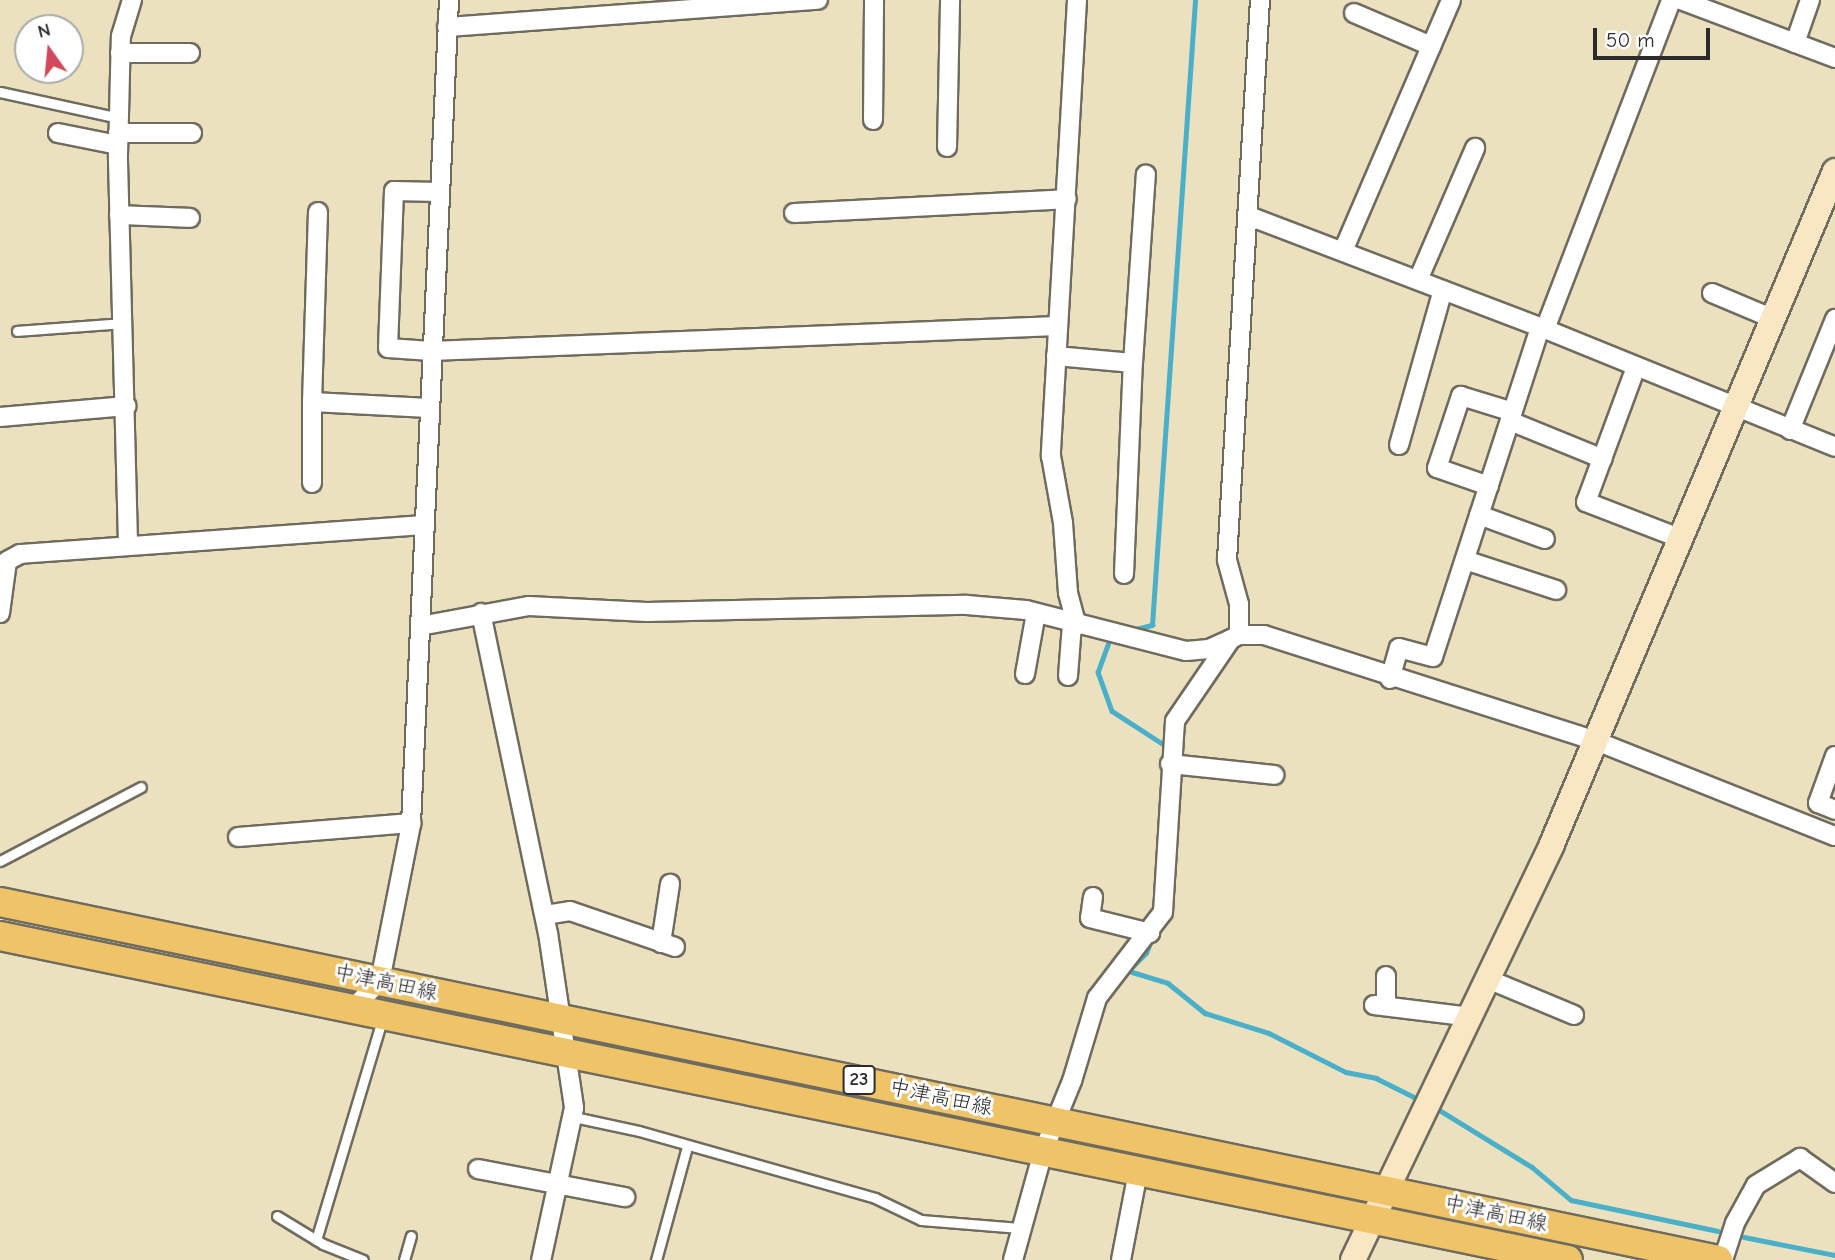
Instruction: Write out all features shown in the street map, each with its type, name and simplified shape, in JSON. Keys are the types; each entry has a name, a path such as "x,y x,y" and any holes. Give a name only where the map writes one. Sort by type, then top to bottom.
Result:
{"main road":[{"name":"中津高田線","path":"0,902 1720,1260"},
{"name":"中津高田線","path":"0,936 1568,1260"}],"street":[{"path":"128,544 119,132 122,25 132,0"},
{"path":"352,1009 380,981 411,823 449,0"},
{"path":"562,0 564,19"},
{"path":"447,27 818,0"},
{"path":"873,120 874,0"},
{"path":"947,146 950,0"},
{"path":"1068,676 1075,625 1068,593 1063,523 1051,456 1077,0"},
{"path":"1013,1260 1043,1152 1097,998 1150,933 1164,905 1170,764 1175,721 1235,637 1239,604 1227,560 1260,0"},
{"path":"1343,251 1451,0"},
{"path":"1390,678 1399,648 1433,657 1542,328 1671,0"},
{"path":"1681,0 1835,58"},
{"path":"1795,43 1810,0"},
{"path":"1354,13 1431,47"},
{"path":"120,53 190,53"},
{"path":"58,133 192,134"},
{"path":"1418,280 1475,148"},
{"path":"1353,1260 1385,1190 1490,981 1596,741 1835,171"},
{"path":"1124,574 1133,363 1146,174"},
{"path":"439,192 394,191 388,348 431,351 1058,326"},
{"path":"794,213 1067,199"},
{"path":"312,483 318,212"},
{"path":"119,215 190,218"},
{"path":"1249,216 1542,328 1835,447"},
{"path":"1399,445 1443,290"},
{"path":"1712,293 1774,318"},
{"path":"1790,430 1835,319"},
{"path":"1056,356 1133,363"},
{"path":"1636,367 1586,502 1682,538"},
{"path":"1489,486 1437,468 1461,396 1603,459"},
{"path":"312,402 429,408"},
{"path":"0,417 127,406"},
{"path":"1479,515 1545,539"},
{"path":"0,613 6,566 13,556 128,544 425,524"},
{"path":"1465,561 1556,590"},
{"path":"420,626 530,606 647,612 955,605 1036,613 1186,651 1209,649 1235,637 1264,635 1390,678 1596,741 1835,836"},
{"path":"481,613 545,915 563,1019 574,1117 541,1260"},
{"path":"1024,674 1036,613"},
{"path":"1186,651 1206,676"},
{"path":"1835,756 1818,803 1835,810"},
{"path":"1170,764 1274,775"},
{"path":"238,837 411,823"},
{"path":"545,915 570,911 668,945 670,884"},
{"path":"1093,897 1090,918 1150,933"},
{"path":"1386,975 1380,1006 1472,1017"},
{"path":"1490,981 1574,1015"},
{"path":"1720,1260 1735,1223 1756,1185 1800,1158 1835,1183"},
{"path":"478,1169 625,1197"},
{"path":"1121,1260 1138,1172"}],"lane":[{"path":"0,92 119,132"},
{"path":"17,331 123,323"},
{"path":"0,861 141,787"},
{"path":"316,1240 383,1016"},
{"path":"574,1117 875,1198 921,1220 1020,1228"},
{"path":"656,1260 687,1147"},
{"path":"277,1216 316,1240 363,1260"},
{"path":"404,1260 411,1236"}],"waterway":[{"path":"1132,630 1152,625 1195,0"},
{"path":"1111,637 1098,672 1112,711 1166,746"},
{"path":"1126,973 1146,953 1153,936"},
{"path":"1129,971 1168,983 1205,1013 1269,1033 1346,1072 1376,1078 1422,1101"},
{"path":"1436,1108 1532,1167 1571,1200 1718,1231"},
{"path":"1744,1237 1835,1255"}]}
